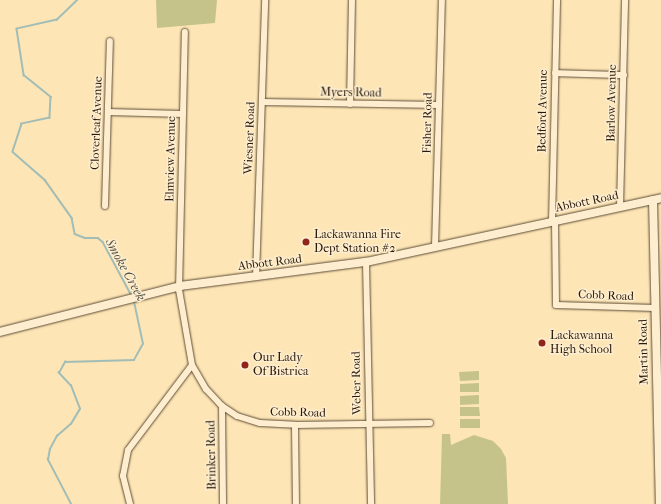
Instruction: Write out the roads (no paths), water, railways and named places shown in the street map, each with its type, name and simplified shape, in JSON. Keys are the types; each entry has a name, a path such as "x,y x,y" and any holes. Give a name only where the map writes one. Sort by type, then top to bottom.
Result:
{"street":[{"name":"Wiesner Road","path":"256,277 265,0"},
{"path":"350,104 352,0"},
{"name":"Fisher Road","path":"435,247 442,0"},
{"name":"Bedford Avenue","path":"556,305 553,222 557,0"},
{"name":"Barlow Avenue","path":"620,207 625,0"},
{"name":"Elmview Avenue","path":"185,32 180,286 186,338 192,365"},
{"name":"Cloverleaf Avenue","path":"105,206 110,41"},
{"path":"555,73 624,75"},
{"name":"Myers Road","path":"262,102 439,105"},
{"path":"108,112 183,114"},
{"name":"Abbott Road","path":"0,332 180,286 366,262 657,199"},
{"name":"Martin Road","path":"657,199 655,308 660,432 660,504"},
{"name":"Weber Road","path":"366,262 371,504"},
{"name":"Cobb Road","path":"556,305 655,308"},
{"path":"130,504 123,476 128,450 192,365"},
{"name":"Cobb Road","path":"192,365 206,389 222,406 237,416 260,423 295,425 430,423"},
{"name":"Brinker Road","path":"222,406 223,504"},
{"path":"295,425 296,504"}],"waterway":[{"name":"Smoke Creek","path":"78,0 57,20 17,29 24,75 51,97 50,118 22,124 13,152 45,180 72,218 75,234 85,238 98,238 103,242 132,296"},
{"name":"Smoke Creek","path":"71,504 48,460 50,449 57,436 71,424 80,409 71,386 59,373 65,362 134,360 143,344 134,302"}],"place":[{"name":"Lackawanna Fire Dept Station #2","path":"306,242"},
{"name":"Lackawanna High School","path":"542,343"},
{"name":"Our Lady Of Bistrica","path":"245,365"}]}
